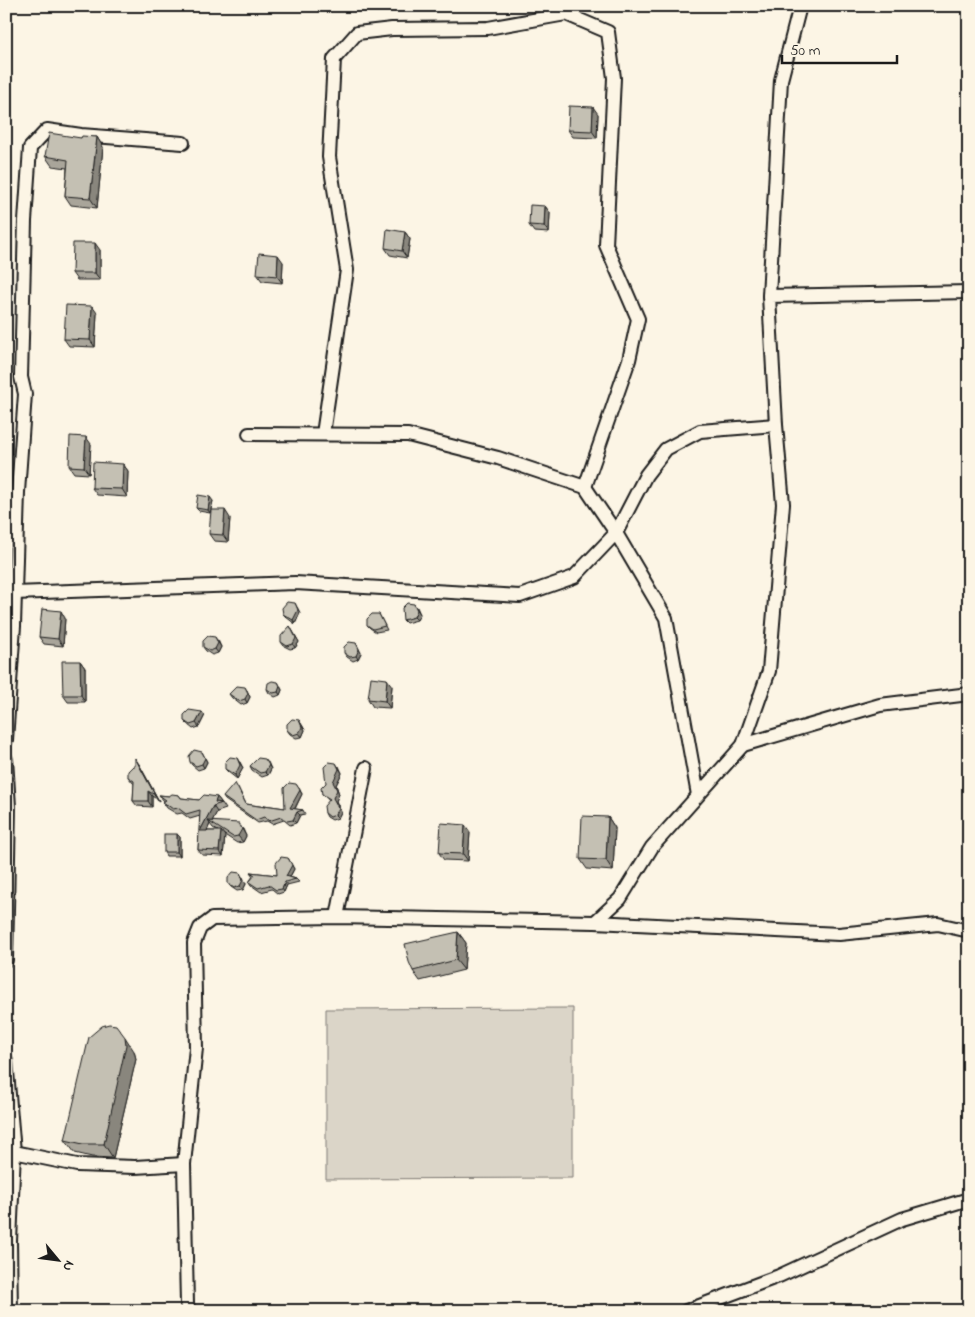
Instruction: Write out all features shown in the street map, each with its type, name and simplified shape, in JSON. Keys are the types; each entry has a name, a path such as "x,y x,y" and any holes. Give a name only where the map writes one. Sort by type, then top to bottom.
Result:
{"street":[{"path":"595,922 620,899 652,847 743,745 769,671 783,504 776,425 769,296 782,80 800,6"},
{"path":"323,434 347,270 329,157 334,59 357,33 392,29 488,28 566,14 608,32 614,78 606,245 638,319 629,360 585,487"},
{"path":"6,740 14,626 18,492 25,394 21,377 25,221 30,148 47,130 81,135 183,143"},
{"path":"769,296 969,292"},
{"path":"14,592 295,583 520,596 574,577 616,533 646,475 666,448 700,431 776,425"},
{"path":"249,434 408,435 498,458 585,487 616,533 666,618 698,795"},
{"path":"743,745 880,705 969,694"},
{"path":"6,760 9,807 6,960"},
{"path":"337,917 366,768"},
{"path":"189,1311 187,1304 184,1164 196,1048 194,943 200,928 212,919 337,917 595,922 839,934 938,924 969,931"},
{"path":"6,1060 10,1152 11,1311"},
{"path":"10,1152 77,1165 135,1167 184,1164"},
{"path":"686,1311 779,1276 902,1219 969,1199"}],"shaded area":[{"path":"573,1008 573,1178 326,1179 326,1009"}],"building":[{"path":"569,106 593,107 592,131 568,130"},
{"path":"49,133 81,138 82,136 97,137 90,198 65,196 68,160 45,156"},
{"path":"530,205 545,206 544,226 529,225"},
{"path":"387,229 405,232 402,251 385,248"},
{"path":"73,243 95,243 95,273 72,273"},
{"path":"259,253 278,255 277,276 257,274"},
{"path":"66,305 92,306 90,340 64,339"},
{"path":"70,436 86,437 84,467 69,466"},
{"path":"93,462 123,464 122,489 92,488"},
{"path":"198,495 210,497 208,510 196,508"},
{"path":"211,510 225,510 223,535 209,534"},
{"path":"287,602 295,603 298,610 293,620 283,614 282,608"},
{"path":"407,603 414,604 417,610 414,617 403,620 402,608"},
{"path":"42,609 61,611 58,639 39,637"},
{"path":"372,614 379,614 385,626 373,629 367,625 367,619"},
{"path":"290,626 296,638 293,644 287,646 281,642 281,636"},
{"path":"208,636 215,637 218,643 215,649 210,651 203,647 203,641"},
{"path":"349,642 356,643 359,649 356,656 350,657 344,653 344,647"},
{"path":"62,661 80,661 81,695 63,695"},
{"path":"371,677 387,679 385,701 368,699"},
{"path":"272,681 278,682 280,686 278,692 273,693 267,689 268,683"},
{"path":"237,686 245,687 248,693 245,699 239,701 229,694"},
{"path":"189,710 202,712 196,723 190,725 184,721 184,715"},
{"path":"292,719 299,720 302,727 299,733 293,735 287,730 287,724"},
{"path":"194,750 202,752 205,758 202,764 196,766 190,762 189,756"},
{"path":"230,757 237,758 240,765 235,775 225,769 225,762"},
{"path":"135,758 155,795 148,791 148,801 133,801 134,781 128,777 128,771 135,766"},
{"path":"258,758 265,759 269,765 265,772 260,773 250,766"},
{"path":"329,762 336,763 339,769 333,782 337,790 333,798 339,809 335,815 330,817 325,813 324,806 330,799 322,794 321,788 326,783 324,767"},
{"path":"235,783 246,804 285,808 284,788 289,783 296,784 300,790 290,808 303,810 297,812 293,820 287,821 281,817 269,821 264,817 256,820 223,797"},
{"path":"172,794 179,795 181,798 199,800 204,795 217,797 215,802 222,803 213,806 200,831 221,831 219,851 198,850 200,810 186,814 178,808 173,809 163,802 166,800 159,795 169,796"},
{"path":"582,816 608,817 606,860 580,859"},
{"path":"208,821 239,823 242,829 238,836 233,837"},
{"path":"441,823 465,825 463,854 439,853"},
{"path":"164,834 177,834 177,852 164,852"},
{"path":"281,857 288,858 292,865 286,876 296,879 285,882 282,889 276,890 269,885 258,888 249,882 255,875 250,872 277,875 276,863"},
{"path":"233,872 240,873 243,880 240,886 234,888 228,884 228,878"},
{"path":"458,932 456,960 413,971 405,944"},
{"path":"116,1025 125,1037 126,1045 104,1144 83,1144 65,1140 89,1037 102,1026"}]}
